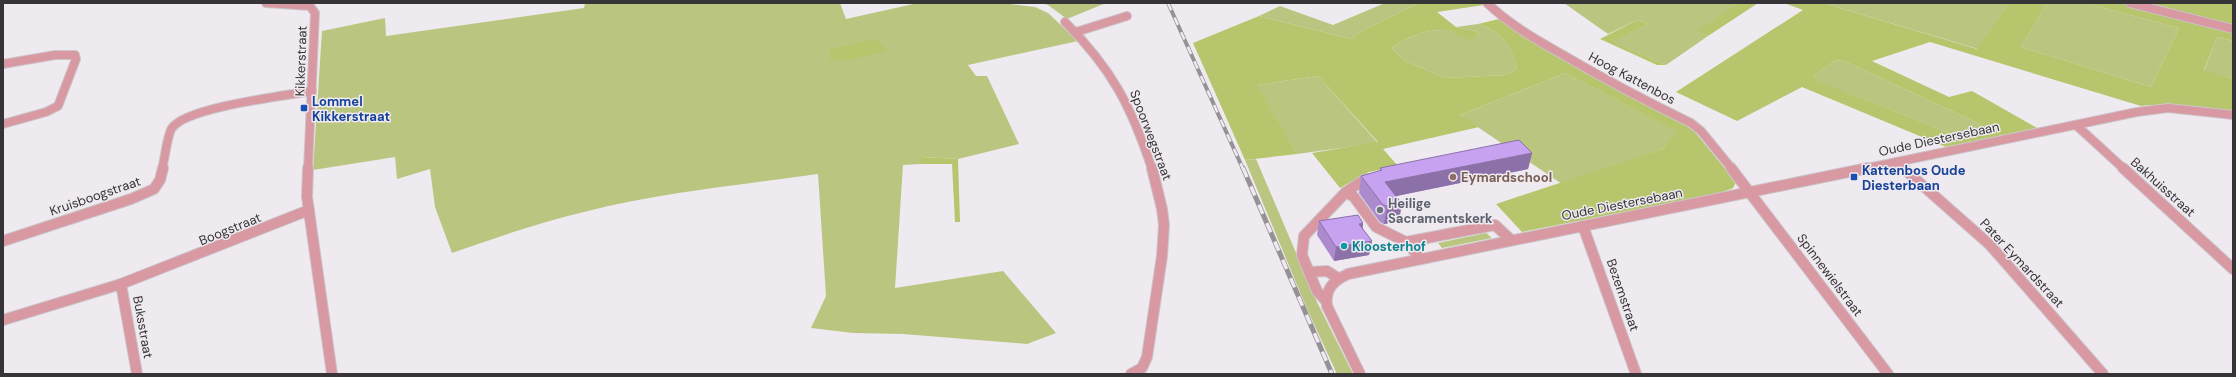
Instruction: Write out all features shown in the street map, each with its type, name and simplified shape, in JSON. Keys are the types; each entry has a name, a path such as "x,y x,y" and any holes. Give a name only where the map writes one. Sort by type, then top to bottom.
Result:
{"street":[{"name":"Kikkerstraat","path":"266,3 305,6 314,10 315,13 307,197 309,210"},
{"name":"Hoog Kattenbos","path":"1487,3 1501,16 1528,35 1608,82 1696,127 1750,192"},
{"path":"2130,3 2233,29"},
{"path":"1076,32 1127,16"},
{"name":"Spoorwegstraat","path":"1065,22 1090,47 1117,84 1148,159 1160,194 1164,224 1147,360 1142,368 1132,374"},
{"path":"3,64 65,54 75,55 76,59 58,106 46,112 3,124"},
{"name":"Kruisboogstraat","path":"3,241 131,199 154,189 160,180 171,129 178,121 184,118 199,112 312,91"},
{"name":"Oude Diestersebaan","path":"1338,278 1354,272 2155,109 2233,115"},
{"name":"Bakhuisstraat","path":"2076,125 2233,269"},
{"name":"Pater Eymardstraat","path":"1896,162 1990,245 2104,374"},
{"path":"1360,374 1326,301 1317,291 1302,255 1304,236 1346,192 1364,180 1377,177"},
{"path":"1346,192 1354,197 1376,227 1406,242 1421,259"},
{"name":"Spinnewielstraat","path":"1750,192 1888,374"},
{"path":"309,210 332,374"},
{"name":"Boogstraat","path":"3,320 121,284 309,210"},
{"path":"1406,242 1495,225 1511,240"},
{"name":"Bezemstraat","path":"1583,226 1588,233 1636,374"},
{"path":"1309,272 1327,271 1338,278 1327,291 1326,301"},
{"name":"Buksstraat","path":"121,284 137,374"}],"green space":[{"path":"585,3 840,3 846,19 918,3 1001,3 1035,7 1048,13 1078,41 968,65 976,76 987,76 1019,144 958,159 923,157 920,164 903,165 895,288 1003,271 1056,333 1027,344 903,334 853,333 811,328 826,296 818,174 674,194 616,204 537,225 452,253 435,207 430,169 397,179 395,157 313,170 322,31 385,18 386,36 584,8"},
{"path":"1042,3 1106,3 1067,19 1048,5"},
{"path":"1385,3 1419,3 1364,30 1351,39 1259,16 1280,6 1333,25"},
{"path":"1419,3 1482,3 1484,5 1437,12 1456,27 1476,31 1479,35 1469,40 1445,30 1417,34 1403,40 1392,48 1405,61 1445,78 1505,75 1517,69 1512,53 1505,41 1500,36 1478,24 1499,19 1567,62 1686,125 1694,131 1736,182 1733,188 1720,193 1522,232 1496,204 1663,149 1676,131 1565,73 1460,115 1479,127 1383,149 1398,166 1369,172 1340,188 1312,153 1378,142 1318,76 1257,85 1297,154 1245,160 1193,43 1259,16 1351,39 1364,30"},
{"path":"1564,3 1737,3 1698,31 1708,36 1666,65 1612,42 1649,24 1637,20 1608,34"},
{"path":"1737,3 1758,3 1708,36 1697,31"},
{"path":"1784,3 1823,3 1977,49 2009,3 2047,3 2021,47 2151,87 2179,28 2085,3 2233,3 2233,41 2217,37 2204,70 2233,79 2233,113 2150,105 2141,106 1930,42 1872,61 1949,97 1972,91 2037,128 1946,147 1802,87 1737,121 1676,92 1803,10","holes":["1836,60 1844,61 1980,124 1981,128 1957,134 1949,133 1816,80 1813,76"]},
{"path":"1823,3 2009,3 1978,49"},
{"path":"2047,3 2085,3 2179,28 2151,87 2021,47"},
{"path":"1637,20 1649,24 1613,42 1666,65 1657,65 1600,39"},
{"path":"1478,24 1494,32 1505,41 1512,53 1517,69 1505,75 1445,78 1405,61 1392,48 1403,40 1417,34 1438,30 1448,30 1469,39 1479,35 1476,31 1456,27"},
{"path":"2217,37 2233,41 2233,79 2204,71"},
{"path":"876,39 887,51 844,61 829,59 831,49"},
{"path":"1836,60 1844,61 1980,124 1981,128 1957,134 1949,133 1815,80 1813,76"},
{"path":"1565,73 1677,131 1663,149 1562,184 1460,115"},
{"path":"1318,76 1378,143 1297,154 1256,85"},
{"path":"922,157 958,159 960,222 955,222 952,164 920,164"},
{"path":"1256,159 1317,302 1353,374 1337,374 1307,309 1245,160"},
{"path":"1486,233 1492,238 1442,248 1438,243"}],"building":[{"path":"1519,140 1532,153 1385,182 1402,204 1387,206 1383,205 1361,176 1382,170 1380,168"},
{"path":"1358,215 1363,223 1359,224 1372,241 1336,247 1319,221"}],"railway":[{"path":"1168,3 1243,169"},
{"path":"1243,168 1332,374"}],"place":[{"name":"Lommel Kikkerstraat","path":"304,108"},
{"name":"Eymardschool","path":"1453,177"},
{"name":"Kattenbos Oude Diesterbaan","path":"1854,177"},
{"name":"Heilige Sacramentskerk","path":"1380,210"},
{"name":"Kloosterhof","path":"1344,246"}]}
